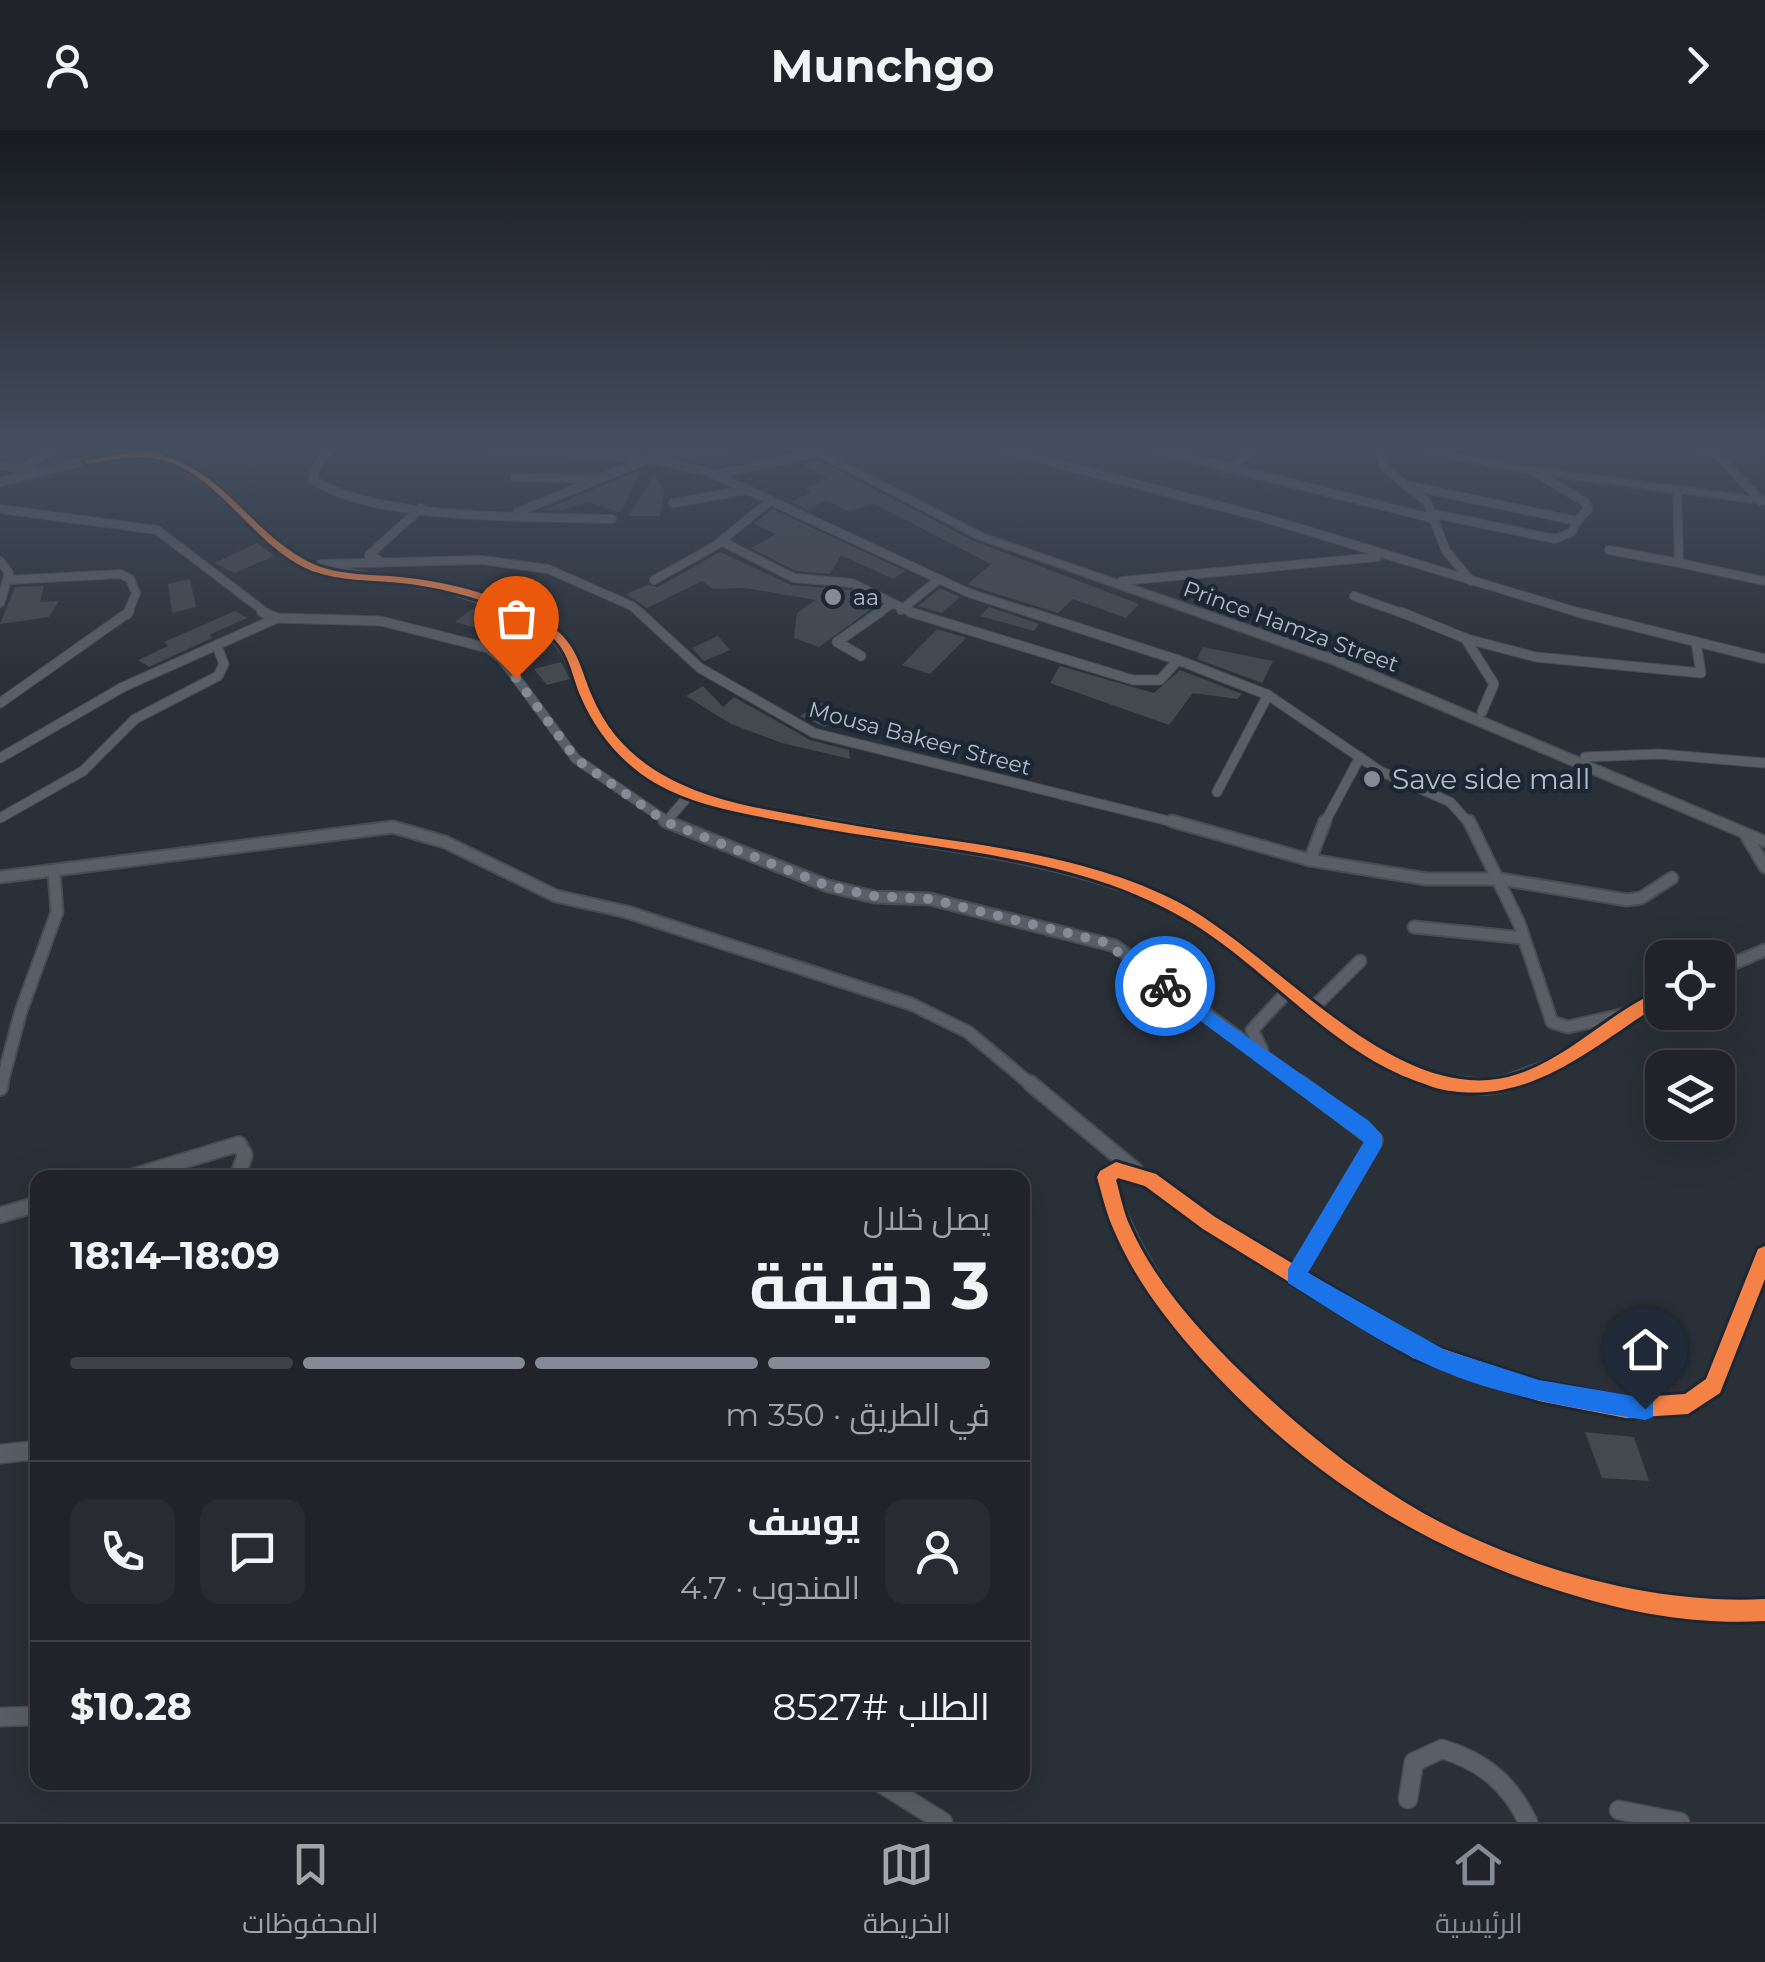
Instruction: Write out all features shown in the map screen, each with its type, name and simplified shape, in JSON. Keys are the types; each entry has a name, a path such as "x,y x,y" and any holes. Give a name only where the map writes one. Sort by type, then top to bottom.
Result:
{"main road":[{"name":"Prince Hamza Street","path":"963,525 998,543 1344,655 1584,757 1765,842"},
{"name":"Prince Hamza Street","path":"973,525 1381,678 1683,804 1765,834"}],"street":[{"path":"120,525 158,530 259,612 277,618 381,621 488,648 502,659 576,759 666,822 828,886 874,896 930,899 1115,946 1375,1140 1295,1276"},
{"path":"252,525 306,564 416,582 531,618 566,645 598,721 627,757 656,778 690,794 819,825 1034,860 1086,873 1159,899 1208,924 1362,1047 1398,1067 1487,1088 1521,1078 1573,1053 1645,1006"},
{"path":"403,525 369,557 408,560"},
{"path":"654,580 721,541 741,525"},
{"path":"821,525 938,580 1178,660 1268,695 1360,757 1466,814 1500,879 1552,1022 1568,1027 1630,1014"},
{"path":"1287,525 1471,581 1765,658"},
{"path":"1435,525 1446,550 1471,581"},
{"path":"1479,525 1555,539 1572,532 1576,525"},
{"path":"1678,525 1679,563"},
{"path":"721,541 778,573 844,580 900,610 1138,681 1160,680 1178,660"},
{"path":"1609,550 1765,582"},
{"path":"1122,581 1342,557 1396,559"},
{"name":"Mousa Bakeer Street","path":"306,564 481,560 562,573 632,606 700,668 814,733 1045,788 1310,860 1426,878 1500,879 1627,900 1641,898 1672,878"},
{"path":"0,603 7,580 2,566"},
{"path":"0,703 118,624 132,609 136,593 130,580 111,570 69,579 7,580"},
{"path":"900,610 938,580"},
{"path":"1354,596 1406,611 1464,638 1519,652 1697,674 1701,670 1696,642"},
{"path":"861,656 838,642 890,605"},
{"path":"0,758 90,704 277,618"},
{"path":"1464,638 1494,684 1482,712"},
{"path":"0,818 83,770 135,719 218,676 224,664 217,646"},
{"path":"1217,792 1268,695"},
{"path":"1584,757 1660,754 1765,763"},
{"path":"1310,860 1328,812 1360,757"},
{"path":"666,822 690,794"},
{"path":"0,877 393,827 445,842 556,896 627,912 911,1004 968,1032 1142,1176 1295,1276 1380,1329 1441,1360 1539,1390 1645,1409 1688,1404 1718,1380 1765,1255"},
{"path":"1746,835 1765,866"},
{"path":"0,1088 21,1011 57,912 54,872"},
{"path":"1414,927 1524,938"},
{"path":"1735,963 1765,950"},
{"path":"1314,1007 1360,961"},
{"path":"1285,1072 1250,1034 1290,989"},
{"path":"153,1170 239,1144 245,1155 240,1170"},
{"path":"1142,1176 1116,1170 1106,1177 1139,1262 1165,1306 1265,1406 1364,1486 1416,1521 1504,1561 1677,1608 1765,1610"},
{"path":"0,1215 30,1206"},
{"path":"0,1454 30,1451"},
{"path":"0,1717 30,1716"},
{"path":"1408,1800 1414,1762 1442,1748 1476,1760 1496,1776 1516,1796 1528,1822"},
{"path":"892,1790 943,1822"},
{"path":"1620,1810 1680,1822"}],"building":[{"path":"756,525 806,525 905,571 893,579 841,555 830,574 796,571 751,548 776,534"},
{"path":"915,525 943,525 974,541 1139,604 1126,618 1073,599 1058,613 968,584 991,564"},
{"path":"257,543 274,556 235,573 214,563"},
{"name":"aa","path":"720,552 791,585 850,590 878,604 819,647 794,638 797,613 816,600 745,588 713,589 702,581 647,608 626,594 648,585 658,587"},
{"path":"190,579 196,607 172,613 168,584"},
{"path":"44,586 40,602 59,601 49,617 0,624 15,587"},
{"path":"940,588 960,597 942,613 918,606"},
{"path":"476,606 505,617 486,631 455,622"},
{"path":"989,607 1039,624 1034,631 980,616"},
{"path":"235,611 247,618 149,667 138,660 168,646 164,642"},
{"name":"aa","path":"937,629 966,638 930,674 902,665"},
{"path":"718,636 730,650 704,661 692,648"},
{"path":"1203,647 1273,661 1262,683 1197,659"},
{"path":"561,662 570,679 547,685 534,669"},
{"path":"1060,666 1154,693 1180,670 1242,694 1237,699 1193,693 1169,725 1050,683"},
{"path":"703,686 723,707 734,697 810,740 849,750 850,759 782,743 731,724 686,696"},
{"path":"821,703 847,714 825,727 800,716"},
{"path":"1585,1432 1634,1437 1649,1481 1602,1478"}],"cycle path":[{"path":"253,525 289,555 311,567 347,576 446,588 504,606 539,624 566,647 592,709 617,745 638,766 677,789 753,811 1030,859 1126,886 1172,905 1208,926 1324,1017 1405,1070 1446,1084 1487,1087 1511,1083 1556,1063 1645,1006"},
{"path":"1765,1255 1713,1386 1688,1404 1626,1408 1539,1391 1420,1351 1209,1223 1150,1180 1116,1170 1106,1177 1121,1226 1148,1276 1185,1325 1275,1418 1372,1493 1449,1538 1586,1588 1683,1608 1765,1610"}],"way so far":[{"path":"516,678 576,759 666,822 828,886 874,896 930,899 1104,942 1115,946 1165,986"}],"place":[{"name":"aa","path":"833,597"},
{"name":"Save side mall","path":"1372,779"}],"route":[{"path":"1165,986 1363,1127 1375,1140 1295,1276 1380,1329 1441,1360 1539,1390 1645,1409"}]}
